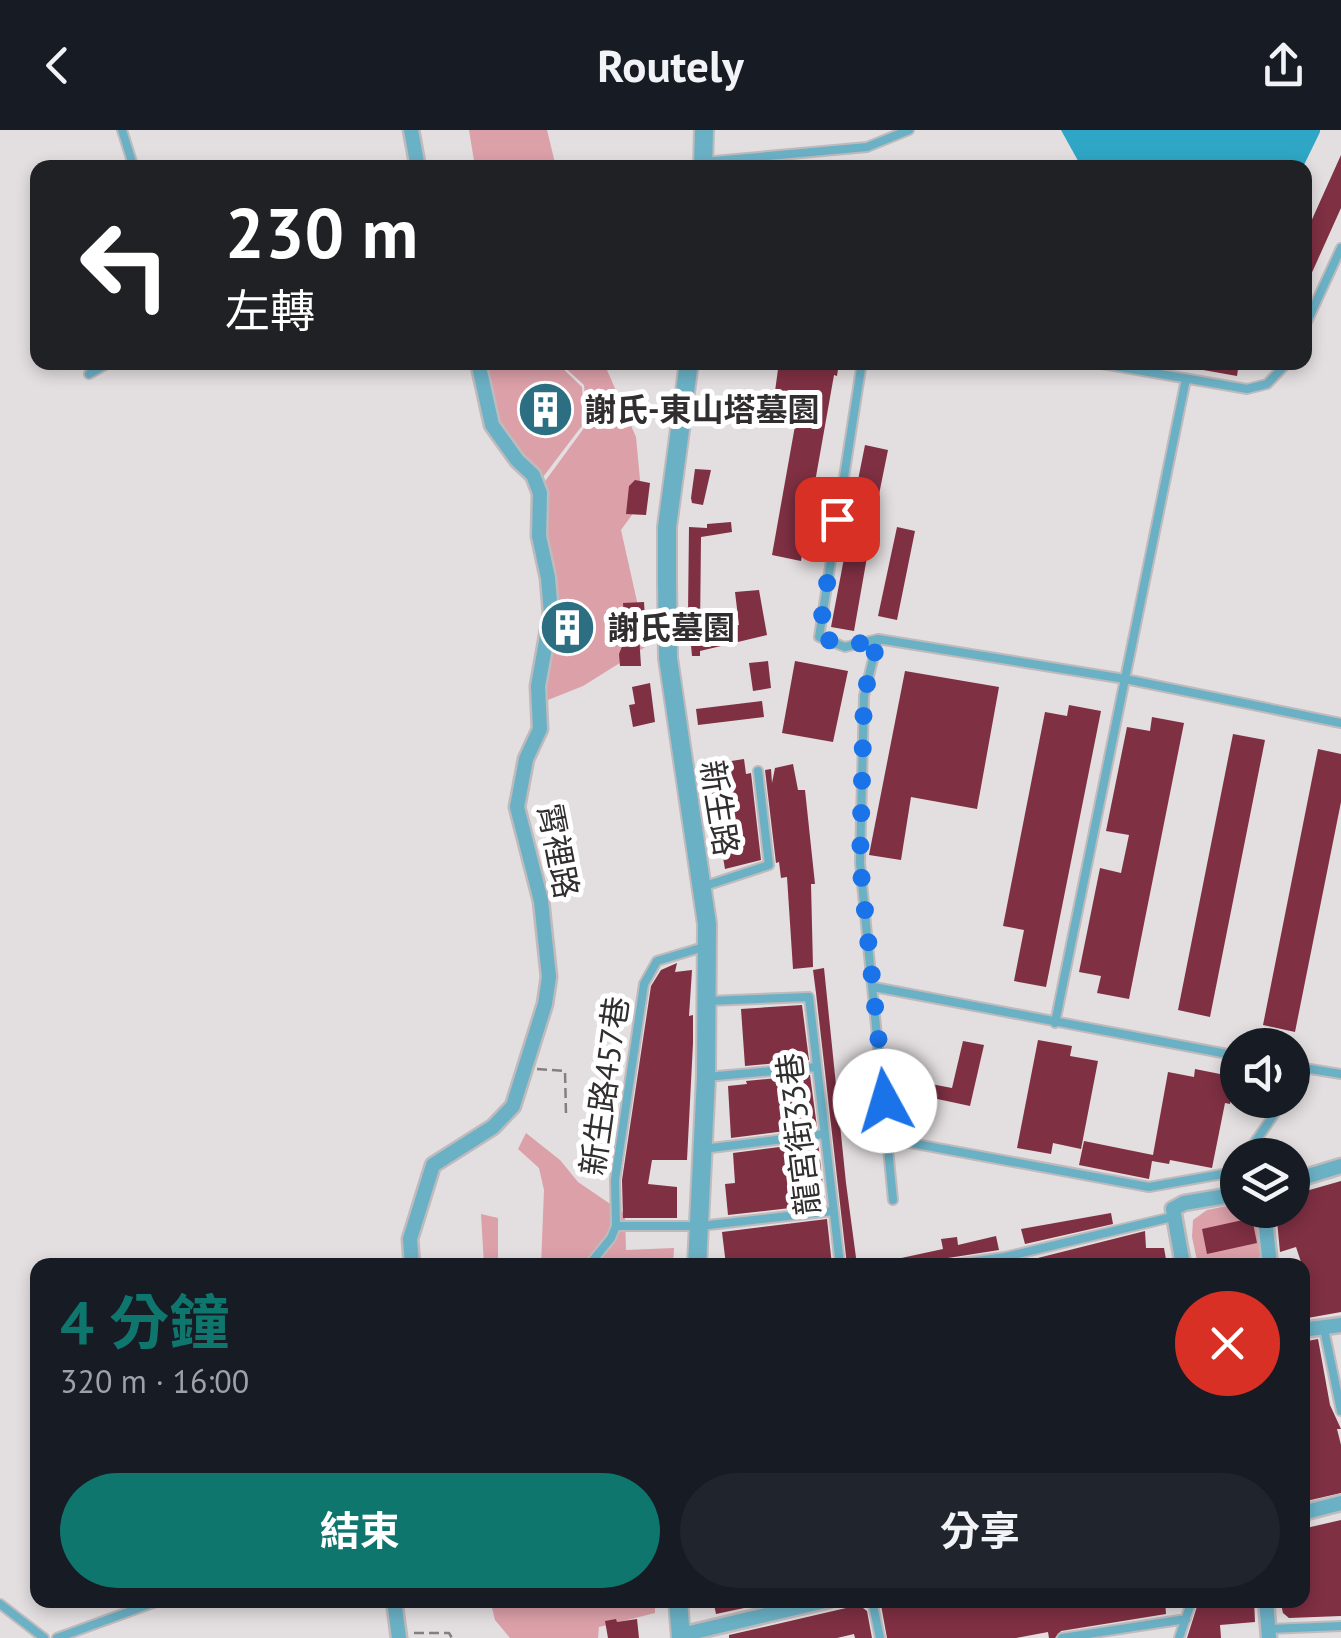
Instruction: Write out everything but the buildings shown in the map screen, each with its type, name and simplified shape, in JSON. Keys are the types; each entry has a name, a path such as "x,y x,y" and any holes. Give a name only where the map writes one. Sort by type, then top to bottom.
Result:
{"street":[{"path":"410,130 416,160"},
{"path":"703,160 704,130"},
{"name":"霄裡路","path":"411,1258 410,1239 433,1165 494,1127 513,1106 545,1004 549,977 541,901 517,806 526,758 540,729 538,686 550,614 539,536 540,493 533,475 492,425 480,370"},
{"name":"新生路","path":"688,370 666,527 668,658 706,946 706,1077 698,1258"},
{"path":"1310,1175 1341,1166"},
{"path":"1181,1258 1173,1209 1184,1203 1220,1197"},
{"path":"1266,1228 1269,1258"},
{"path":"1310,1330 1341,1325"},
{"path":"1310,1511 1341,1503"},
{"path":"395,1608 398,1635"},
{"path":"679,1608 681,1636 797,1608"},
{"path":"1267,1608 1269,1634"}],"lane":[{"path":"122,130 131,160"},
{"path":"746,160 867,146 909,130"},
{"path":"1312,311 1341,248"},
{"path":"89,374 96,370"},
{"path":"861,370 819,636 845,647 878,639 1125,680 1341,723"},
{"path":"1133,370 1247,388 1268,384 1281,370"},
{"path":"1055,1023 1186,380"},
{"path":"878,639 864,696 860,863 893,1200"},
{"path":"701,887 770,865 758,771"},
{"name":"新生路457巷","path":"594,1258 616,1226 615,1180 644,984 657,961 706,946"},
{"path":"874,987 1220,1053"},
{"name":"龍宮街33巷","path":"708,1001 809,997 839,1258"},
{"path":"706,1077 816,1067"},
{"path":"1310,1069 1341,1074"},
{"path":"703,1149 824,1134"},
{"path":"889,1139 1149,1188 1220,1175"},
{"path":"616,1226 700,1226 833,1211"},
{"path":"1017,1258 1172,1218"},
{"path":"1324,1329 1341,1411"},
{"path":"0,1604 44,1638"},
{"path":"57,1638 139,1608"},
{"path":"874,1608 880,1638"},
{"path":"1179,1638 1189,1608"},
{"path":"1062,1638 1186,1619"},
{"path":"1269,1634 1341,1626"}],"path":[{"path":"526,1068 565,1071 566,1114"},
{"path":"398,1635 449,1634 452,1638"}],"shaded area":[{"path":"469,130 547,130 554,160 474,160"},
{"path":"487,370 564,370 582,387 584,423 540,481 498,428"},
{"path":"568,370 607,370 636,437 642,501 621,530 647,646 583,686 543,702 555,610 543,484 587,424 584,385"},
{"path":"526,1133 560,1160 578,1182 625,1214 626,1250 674,1248 673,1258 541,1258 544,1190 539,1168 518,1149"},
{"path":"1220,1207 1220,1228 1262,1228 1260,1258 1196,1258 1193,1220 1207,1210"},
{"path":"481,1214 498,1218 498,1258 484,1258"},
{"path":"492,1608 655,1608 655,1613 599,1627 598,1638 510,1638 495,1620"}],"water":[{"path":"1061,130 1320,130 1306,160 1078,160"}],"place":[{"name":"謝氏-東山塔墓園","path":"545,410"},
{"name":"謝氏墓園","path":"568,628"}],"route":[{"path":"837,519 819,636 845,647 878,639 864,696 860,863 885,1101"}]}
